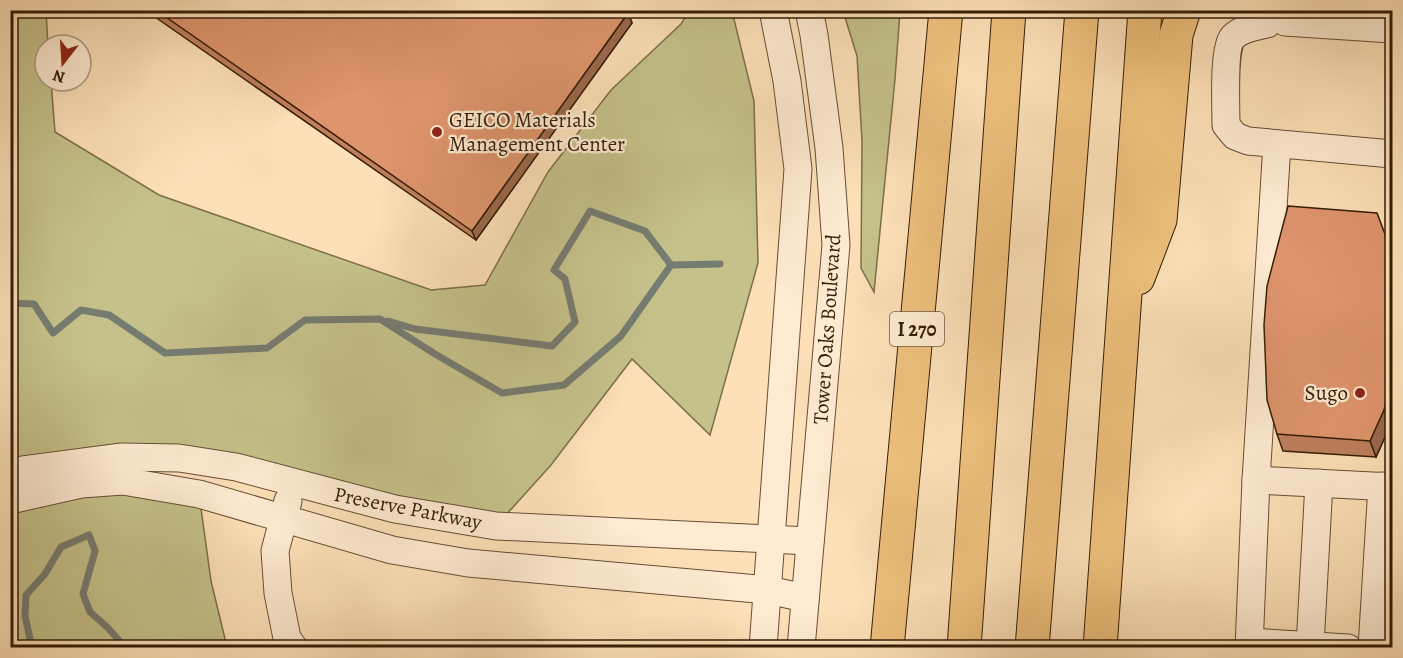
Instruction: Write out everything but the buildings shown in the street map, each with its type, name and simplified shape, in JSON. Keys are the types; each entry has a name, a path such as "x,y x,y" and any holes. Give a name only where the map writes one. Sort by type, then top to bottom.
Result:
{"highway":[{"path":"964,648 1009,10"},
{"path":"1032,648 1082,10"},
{"path":"1100,648 1145,10"},
{"path":"1125,311 1160,220 1176,35 1184,10"},
{"name":"I 270","path":"887,648 945,16"},
{"path":"950,648 978,464"},
{"path":"1034,613 1047,648"}],"street":[{"name":"Tower Oaks Boulevard","path":"763,648 798,169 787,81 773,10"},
{"name":"Tower Oaks Boulevard","path":"801,648 836,245 829,148 809,10"},
{"path":"1240,10 1227,51 1226,125 1235,136 1248,141 1392,154"},
{"path":"1231,39 1242,30 1276,23 1392,29"},
{"path":"1277,144 1256,480 1249,645 1310,645 1348,648"},
{"name":"Preserve Parkway","path":"10,474 23,470 122,457 179,458 236,467 395,509 496,525 810,541"},
{"path":"1256,480 1388,486 1372,648"},
{"name":"Preserve Parkway","path":"10,500 81,484 123,481 199,494 392,550 468,563 768,590 805,598"},
{"path":"293,483 275,551 278,593 287,638 294,648"},
{"path":"1310,645 1319,483"}],"shaded area":[{"path":"11,11 46,11 47,33 33,33 33,93 52,93 55,132 159,195 431,290 485,285 548,172 611,90 681,24 689,11 732,11 754,101 758,263 710,435 632,359 551,465 496,526 236,467 11,474"},
{"path":"843,11 900,11 874,292 861,268 862,141 857,56"},
{"path":"81,484 199,494 211,581 227,647 11,647 10,500"}],"waterway":[{"path":"388,321 415,329 552,346 575,322 565,279 554,270 590,211 645,231 671,265"},
{"path":"10,303 34,304 53,333 81,310 109,315 165,353 267,348 305,320 380,319 502,393 564,385 621,336 671,265 720,264"},
{"path":"32,648 25,616 26,595 45,574 61,547 89,535 95,551 83,594 90,612 126,648"}],"place":[{"name":"GEICO Materials Management Center","path":"437,132"},
{"name":"Sugo","path":"1360,393"}]}
